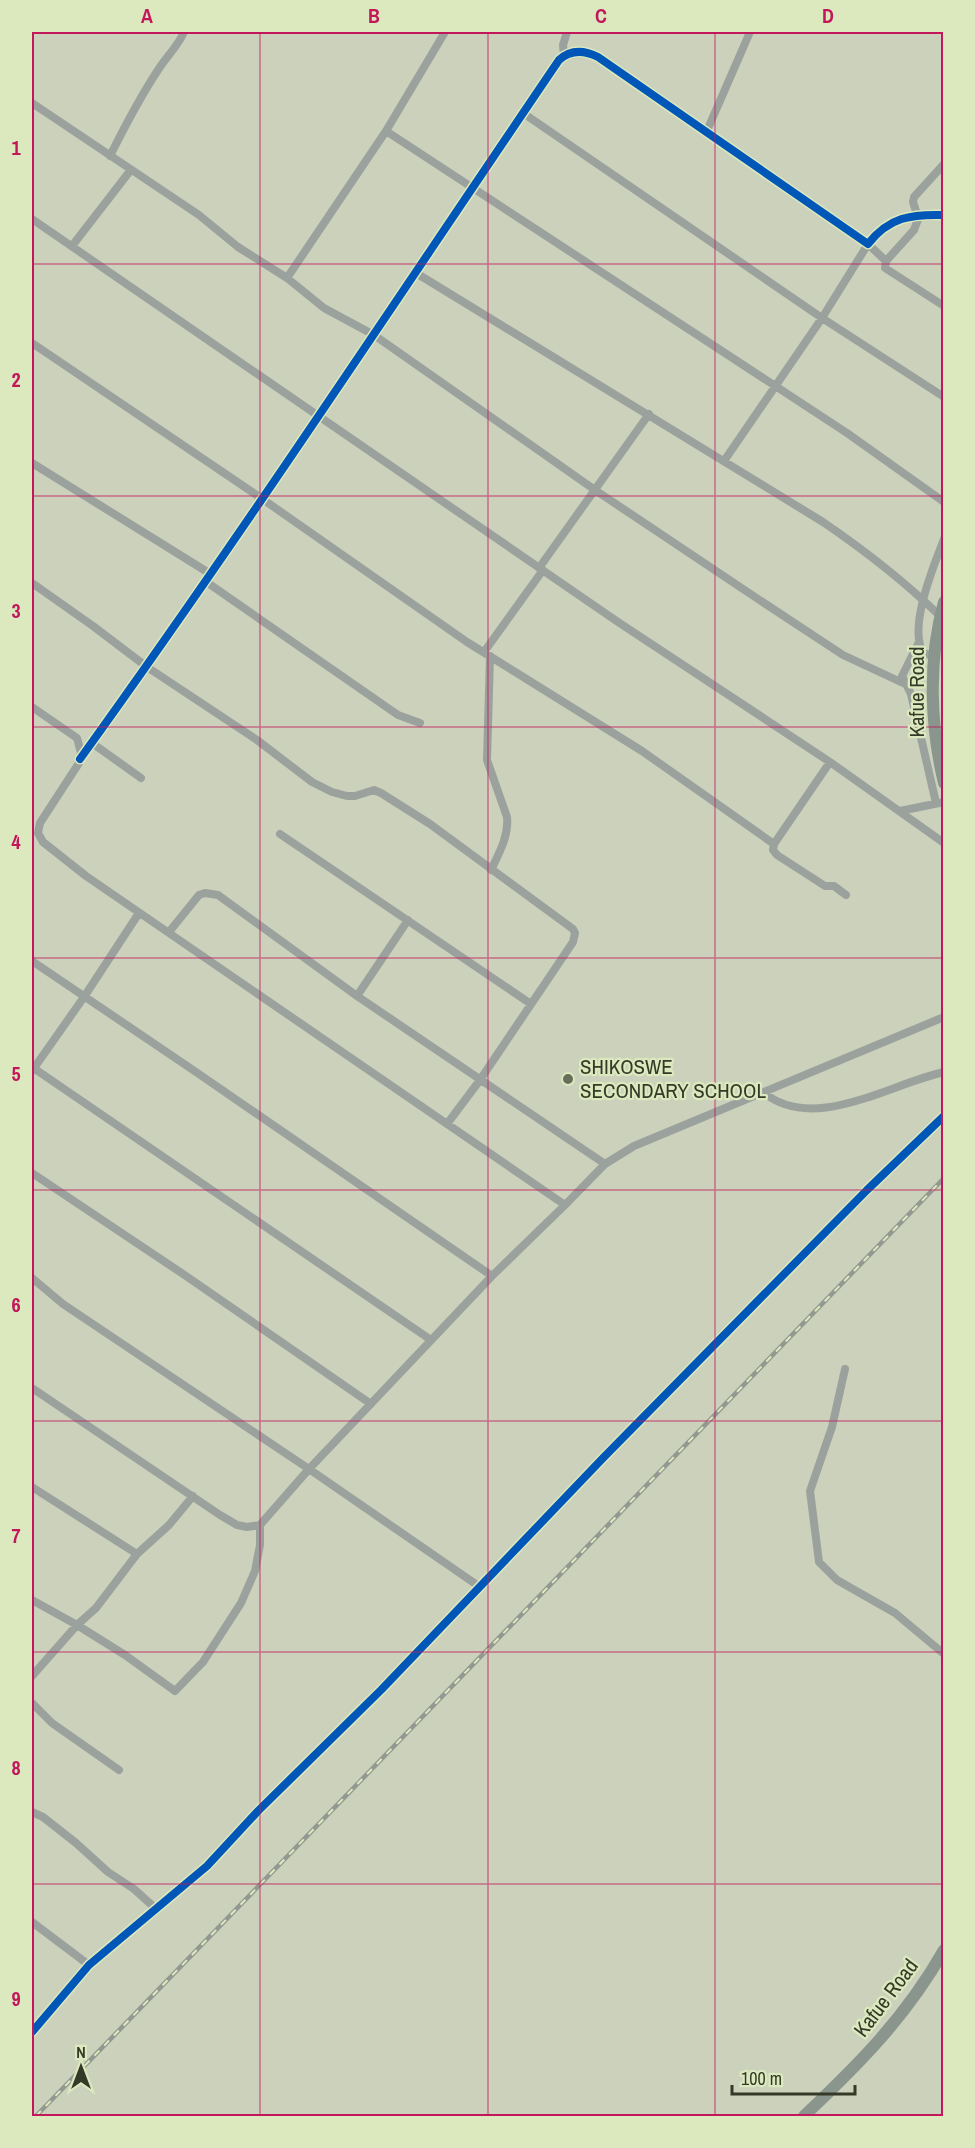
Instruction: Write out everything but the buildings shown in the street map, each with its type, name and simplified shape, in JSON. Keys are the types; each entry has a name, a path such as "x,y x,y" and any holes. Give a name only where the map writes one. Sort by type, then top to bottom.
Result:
{"highway":[{"name":"Kafue Road","path":"944,602 935,658 934,719 944,783"},
{"name":"Kafue Road","path":"804,2116 869,2054 899,2019 944,1950"}],"street":[{"path":"110,156 135,108 184,32"},
{"path":"287,278 386,130 445,32"},
{"path":"564,55 563,45 567,32"},
{"path":"706,133 750,32"},
{"path":"565,1205 86,876 60,857 35,831 80,759 147,666 416,273 472,186 558,60 564,55 580,51 598,57 868,244 886,261"},
{"path":"32,103 130,171 199,215 253,257 287,278 324,308 374,335 595,490 843,655 903,683"},
{"path":"523,113 822,318 944,397"},
{"path":"386,130 775,386 944,502"},
{"path":"944,164 914,197 913,202 919,214 910,235 884,264 887,270 944,306"},
{"path":"72,246 130,171"},
{"path":"724,460 822,318 874,236 889,224 919,214 944,215"},
{"path":"32,219 541,569 830,762 944,843"},
{"path":"416,273 724,460 851,542 922,598 940,616"},
{"path":"32,343 487,654 642,751 774,844"},
{"path":"491,870 508,827 507,817 487,760 487,654 541,569 649,414"},
{"path":"32,463 207,577 398,715 420,723"},
{"path":"900,811 940,802 911,694 903,683 902,676 919,642 922,598 944,539"},
{"path":"32,583 147,666 225,717 312,782 332,792 347,796 374,790 381,793 430,824 570,926 575,933 573,942 480,1080 447,1124"},
{"path":"919,642 923,652 935,658"},
{"path":"32,707 77,738 80,759"},
{"path":"92,742 141,778"},
{"path":"830,762 774,844 773,850 777,855 825,886 834,886 846,895"},
{"path":"280,834 531,1004"},
{"path":"169,932 199,895 205,893 218,895 357,996 605,1164"},
{"path":"140,913 32,1069 431,1340"},
{"path":"357,996 408,920"},
{"path":"32,961 492,1276"},
{"path":"32,1600 125,1655 175,1691 203,1662 241,1603 255,1571 261,1525 309,1469 431,1340 605,1164 634,1146 944,1017"},
{"path":"763,1092 783,1105 806,1109 819,1108 853,1101 944,1072"},
{"path":"32,2031 89,1965 207,1866 259,1810 381,1690 867,1190 944,1116"},
{"path":"32,1173 371,1404"},
{"path":"32,1278 96,1326 480,1587"},
{"path":"844,1369 832,1427 810,1491 819,1562 837,1580 895,1613 944,1654"},
{"path":"32,1388 237,1525 247,1527 261,1525"},
{"path":"32,1487 137,1554"},
{"path":"32,1676 77,1625 96,1608 137,1554 170,1525 193,1496"},
{"path":"32,1703 52,1723 119,1770"},
{"path":"32,1812 43,1817 155,1908"},
{"path":"32,1922 89,1965"}],"railway":[{"path":"36,2116 944,1178"}],"cycle path":[{"path":"80,759 262,499 559,60 564,56 578,52 598,57 868,244 884,228 901,219 921,215 944,215"},
{"path":"32,2032 89,1965 207,1866 259,1810 381,1690 604,1457 867,1190 944,1116"}],"place":[{"name":"SHIKOSWE SECONDARY SCHOOL","path":"568,1079"}]}
